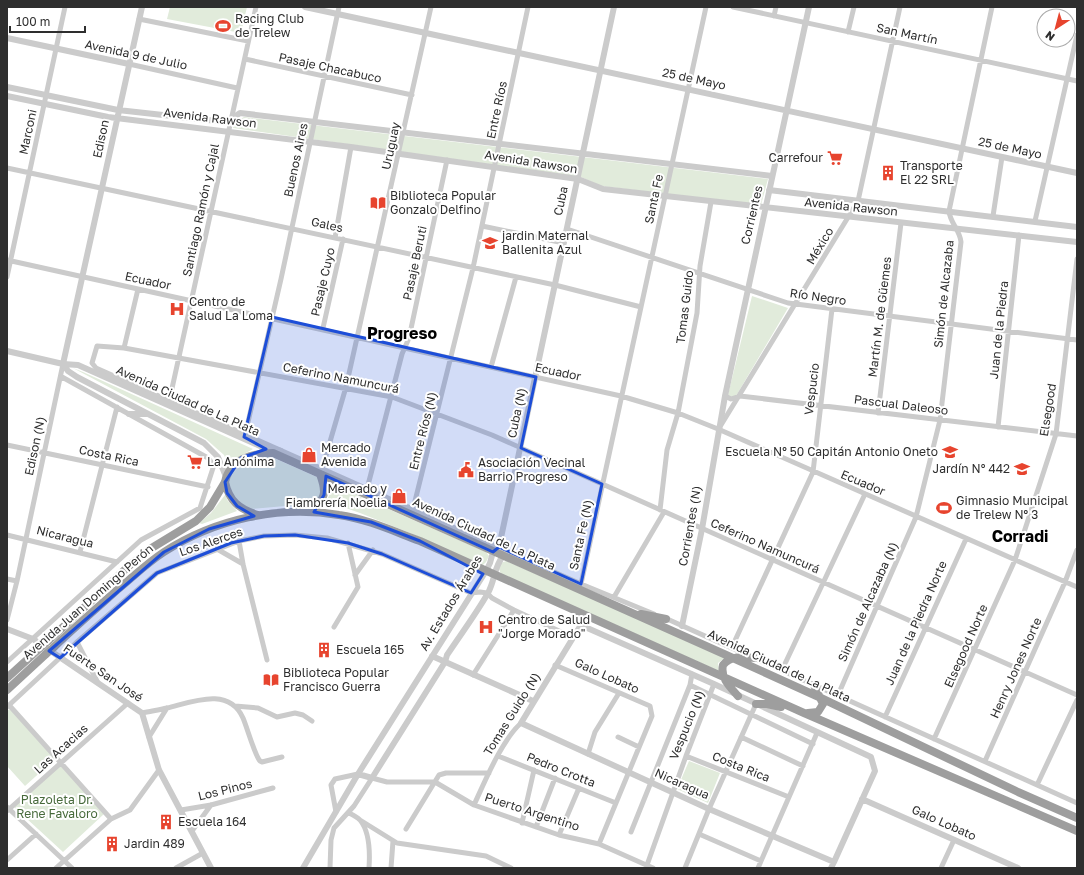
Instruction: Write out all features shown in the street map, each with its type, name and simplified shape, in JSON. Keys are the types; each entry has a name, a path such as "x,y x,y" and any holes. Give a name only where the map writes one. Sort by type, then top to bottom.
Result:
{"highway":[{"name":"Avenida Ciudad de La Plata","path":"277,452 405,511 496,550 503,556 821,698 1018,792 1077,818"},
{"name":"Avenida Juan Domingo Perón","path":"51,644 130,565 150,550 196,521 210,507 225,479 241,458 261,453 277,452"},
{"path":"309,512 319,505 324,495 325,488 321,471"},
{"path":"225,479 227,493 237,506 258,515 309,512 339,515 371,522 420,541 452,560 484,572 521,591 541,595 1077,832"},
{"path":"391,500 405,511 413,509"},
{"name":"Avenida Juan Domingo Perón","path":"7,678 43,651 164,552 209,529 258,515"},
{"path":"627,612 666,619"},
{"name":"Avenida Juan Domingo Perón","path":"7,690 43,651"},
{"path":"738,696 727,684 723,676 723,665 733,658 741,656 755,658"},
{"path":"756,704 773,705 804,712 818,712 823,704 814,685"}],"street":[{"name":"Marconi","path":"7,277 9,260 65,7"},
{"name":"Edison","path":"83,277 118,110 142,7"},
{"name":"Santiago Ramón y Cajal","path":"172,401 171,393 227,132 256,7"},
{"name":"25 de Mayo","path":"305,7 1077,173"},
{"name":"Buenos Aires","path":"245,435 292,228 339,7"},
{"name":"Uruguay","path":"321,471 346,387 431,7"},
{"name":"Entre Ríos","path":"451,358 473,268 528,7"},
{"name":"Cuba","path":"536,377 614,7"},
{"name":"Santa Fe","path":"621,396 706,7"},
{"name":"San Martín","path":"733,7 1077,81"},
{"path":"774,16 776,7"},
{"name":"Corrientes","path":"718,429 747,289 810,7"},
{"path":"848,32 854,7"},
{"name":"México","path":"718,429 740,396 858,201 900,7"},
{"path":"949,211 992,7"},
{"path":"139,19 248,41"},
{"path":"1035,221 1077,35"},
{"name":"Avenida 9 de Julio","path":"7,38 237,88"},
{"name":"Pasaje Chacabuco","path":"245,59 412,95"},
{"name":"Avenida Rawson","path":"7,87 118,110 217,121 230,119 240,113 772,176"},
{"name":"Avenida Rawson","path":"7,96 117,117 399,153 578,179 603,189 849,218 1077,242"},
{"name":"Avenida Rawson","path":"233,106 240,113"},
{"name":"Pasaje Cuyo","path":"335,238 350,147"},
{"path":"993,216 1002,157"},
{"name":"Pasaje Beruti","path":"367,489 414,315 447,160"},
{"name":"Gales","path":"7,168 555,285 641,307"},
{"name":"Avenida Rawson","path":"770,190 1077,226"},
{"name":"Tomas Guido","path":"678,413 697,313 700,274 711,202"},
{"name":"Simón de Alcazaba","path":"916,517 940,420 961,242 957,229 950,218 949,211"},
{"name":"Martín M. de Güemes","path":"878,413 901,223"},
{"path":"482,226 564,243"},
{"name":"Río Negro","path":"567,230 788,303 1077,340"},
{"name":"Juan de la Piedra","path":"998,427 1019,235"},
{"name":"Pasaje Cuyo","path":"323,328 343,239"},
{"name":"Elsegood","path":"1015,560 1056,434 1077,259"},
{"name":"Ecuador","path":"9,260 138,290 192,300 405,346 451,358 621,396 678,413 718,429 1077,587"},
{"name":"Edison (N)","path":"7,620 18,581 44,453 62,377 63,364 83,277"},
{"path":"491,367 516,277"},
{"path":"124,348 138,290"},
{"name":"Vespucio","path":"813,472 832,309"},
{"name":"Ceferino Namuncurá","path":"93,366 92,363 95,349 102,345 346,387 392,397 438,413 521,448 824,584 1077,695"},
{"path":"7,351 63,364"},
{"name":"Entre Ríos (N)","path":"413,509 451,358"},
{"name":"Avenida Ciudad de La Plata","path":"63,364 78,365 260,446 277,452"},
{"name":"Avenida Ciudad de La Plata","path":"63,364 68,371 77,377 204,443 218,457 225,479"},
{"name":"Avenida Ciudad de La Plata","path":"93,366 245,435 277,452"},
{"path":"62,377 129,414 150,415"},
{"name":"Cuba (N)","path":"496,550 521,448 536,377"},
{"name":"Santa Fe (N)","path":"581,584 621,396"},
{"name":"Pascual Daleoso","path":"725,396 731,399 740,396 1077,436"},
{"path":"172,401 186,413"},
{"path":"80,552 117,407"},
{"path":"614,597 662,511 667,450 678,413"},
{"name":"Avenida Juan Domingo Perón","path":"7,662 151,533 200,508 208,488 213,464 208,458 129,414"},
{"name":"Corrientes (N)","path":"682,626 702,529 718,429"},
{"name":"Costa Rica","path":"7,444 208,488"},
{"name":"Avenida Ciudad de La Plata","path":"321,471 413,509 496,550 614,597 732,647 1077,803"},
{"path":"732,647 813,472"},
{"path":"782,670 824,584 865,494"},
{"name":"Simón de Alcazaba (N)","path":"838,696 916,517"},
{"name":"Nicaragua","path":"7,535 117,562"},
{"name":"Los Alerces","path":"8,706 77,642 157,573 239,541 264,536 295,535 327,538 373,550 471,593 480,592 488,594 492,598 514,610 572,637"},
{"name":"Juan de la Piedra Norte","path":"885,717 966,538"},
{"path":"239,541 243,564 267,660"},
{"path":"334,627 358,587 348,543"},
{"path":"217,549 243,564"},
{"path":"355,575 373,550"},
{"name":"Av. Estados Árabes","path":"303,868 358,774 490,563 496,550"},
{"name":"Henry Jones Norte","path":"985,761 1065,582 1077,550"},
{"name":"Av. Estados Árabes","path":"330,868 331,840 334,828 349,812 372,778 445,662 447,655 488,594 495,577 497,566 503,556"},
{"name":"Elsegood Norte","path":"934,739 1015,560"},
{"path":"7,579 18,581"},
{"path":"473,675 514,610"},
{"path":"572,637 579,628 585,627 714,684 817,733 867,754 874,762 875,771 833,865"},
{"name":"Fuerte San José","path":"7,629 33,639 98,684 142,712 159,770 211,868"},
{"name":"Tomas Guido (N)","path":"474,805 498,756 516,728 521,723 572,637"},
{"path":"77,642 98,684"},
{"path":"432,656 533,701"},
{"name":"Galo Lobato","path":"555,665 650,706 652,716 639,747"},
{"path":"631,832 690,685 692,674"},
{"name":"Vespucio (N)","path":"647,865 686,756 714,684"},
{"path":"690,685 812,744"},
{"path":"588,754 595,732 619,693"},
{"path":"142,712 215,697 225,700 235,706 241,714 260,761 262,762 282,757"},
{"path":"1037,785 1077,700"},
{"name":"Las Acacias","path":"8,809 128,703"},
{"path":"685,868 725,771 756,704"},
{"path":"8,706 61,762 111,819"},
{"path":"235,706 258,708 277,717 295,713 303,715 312,721"},
{"path":"149,737 167,708"},
{"name":"Nicaragua","path":"521,723 833,865"},
{"path":"758,868 788,796 817,733"},
{"path":"599,844 639,747 618,737"},
{"path":"741,737 803,766"},
{"name":"Pedro Crotta","path":"498,756 616,802"},
{"name":"Costa Rica","path":"686,756 788,796"},
{"path":"56,868 111,819 130,810 159,770"},
{"path":"522,823 534,770"},
{"path":"406,829 439,775 446,773 489,773"},
{"path":"336,812 331,785 335,779 358,774 387,782 435,782"},
{"path":"536,827 555,778"},
{"name":"Puerto Argentino","path":"435,782 474,805 559,835 599,844 653,868"},
{"name":"Los Pinos","path":"181,810 211,805 273,788"},
{"path":"559,835 579,788"},
{"name":"Galo Lobato","path":"862,799 1018,868"},
{"path":"192,831 211,805"},
{"path":"8,809 72,868"},
{"path":"349,812 393,841 402,845 486,856 511,868"},
{"path":"360,820 366,831 369,847 369,868"},
{"path":"7,860 36,834"},
{"path":"699,834 761,861"},
{"path":"942,868 954,840"},
{"path":"391,868 393,841"},
{"path":"176,868 203,853"}],"highlighted area":[{"path":"272,317 536,377 521,448 602,484 581,584 499,547 493,552 326,476 324,495 314,512 371,522 420,541 483,574 471,593 382,554 348,543 295,535 264,536 231,543 157,573 60,658 49,651 164,552 209,529 254,516 237,506 227,493 225,482 241,458 266,449 244,437"}],"green space":[{"name":"Racing Club de Trelew","path":"170,7 247,7 241,33 167,19"},
{"path":"244,117 768,179 761,205 601,186 581,177 233,128 235,122"},
{"path":"752,296 788,308 736,396 731,397 728,395"},
{"path":"73,368 253,449 237,458 229,467 224,455 206,439"},
{"path":"269,456 319,478 323,493 312,507 285,506 250,509 234,496 229,487 229,477 247,462"},
{"path":"329,483 486,552 489,556 482,566 415,535 360,513 343,507 323,507 330,494"},
{"path":"225,495 237,511 202,524 199,523 211,513"},
{"path":"506,561 726,657 718,663 719,671 501,574 499,569 501,563"},
{"path":"10,709 55,759 25,786 7,766 7,711"},
{"path":"689,761 720,773 708,803 677,789"},
{"name":"Plazoleta Dr. Rene Favaloro","path":"60,765 104,814 63,852 14,807"}],"place":[{"name":"Racing Club de Trelew","path":"223,26"},
{"name":"Carrefour","path":"835,158"},
{"name":"Transporte El 22 SRL","path":"888,173"},
{"name":"Biblioteca Popular Gonzalo Delfino","path":"378,203"},
{"name":"jardin Maternal Ballenita Azul","path":"490,243"},
{"name":"Centro de Salud La Loma","path":"177,309"},
{"name":"Escuela Nº 50 Capitán Antonio Oneto","path":"950,452"},
{"name":"Mercado Avenida","path":"309,455"},
{"name":"La Anónima","path":"195,462"},
{"name":"Jardín N° 442","path":"1022,469"},
{"name":"Asociación Vecinal Barrio Progreso","path":"466,470"},
{"name":"Mercado y Fiambrería Noelia","path":"399,496"},
{"name":"Gimnasio Municipal de Trelew Nº 3","path":"944,508"},
{"name":"Centro de Salud \"Jorge Morado\"","path":"486,627"},
{"name":"Escuela 165","path":"324,650"},
{"name":"Biblioteca Popular Francisco Guerra","path":"271,680"},
{"name":"Escuela 164","path":"166,822"},
{"name":"Jardin 489","path":"112,844"}],"district":[{"name":"Progreso","path":"402,333"},
{"name":"Corradi","path":"1020,536"}]}
